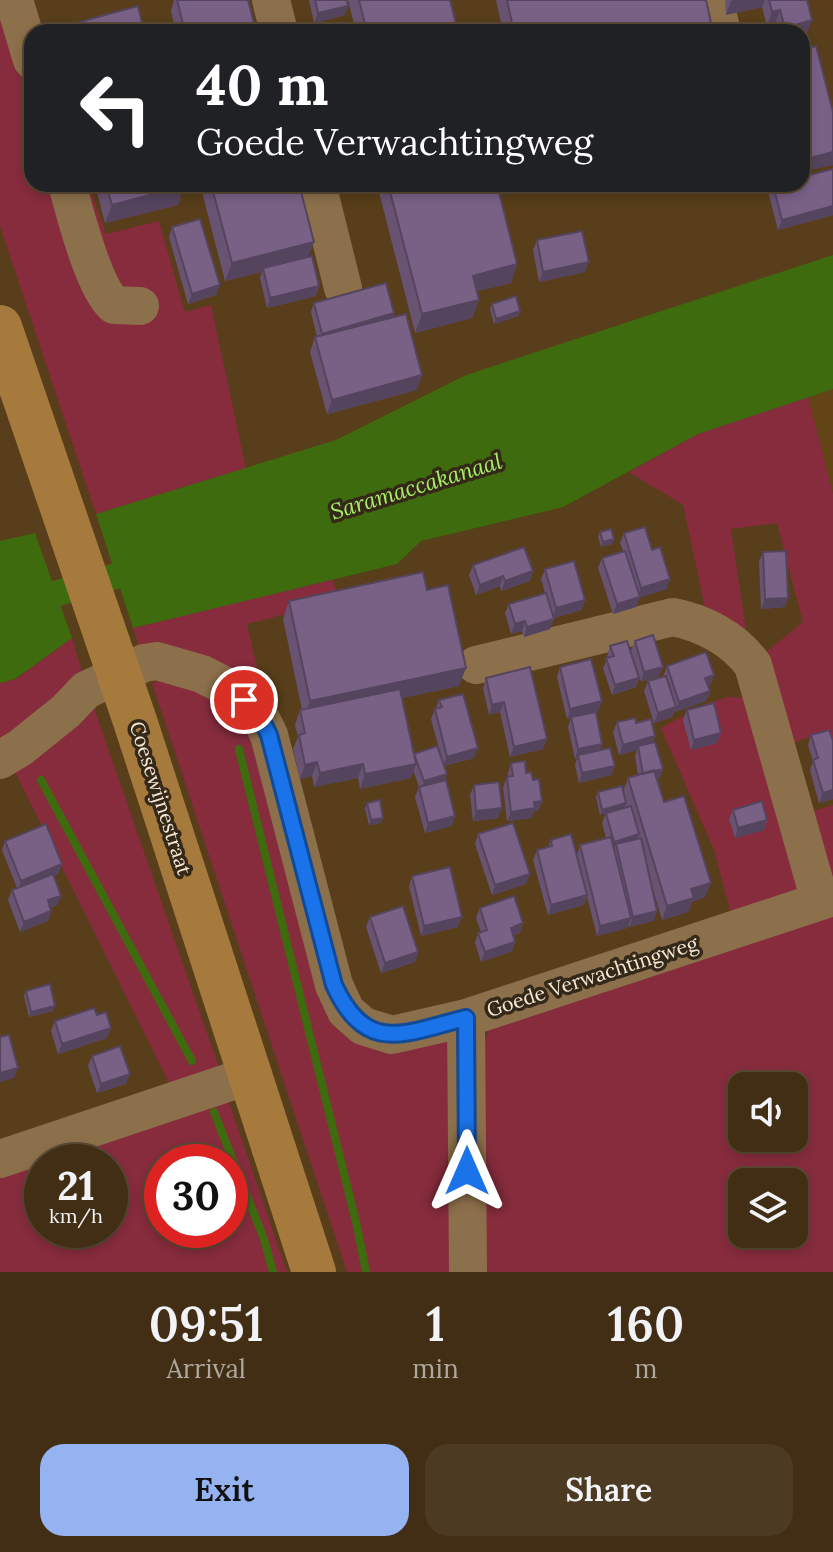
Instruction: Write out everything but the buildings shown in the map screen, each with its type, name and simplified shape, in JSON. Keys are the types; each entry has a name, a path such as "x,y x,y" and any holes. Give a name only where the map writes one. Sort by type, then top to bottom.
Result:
{"main road":[{"name":"Coesewijnestraat","path":"0,327 135,721 314,1272"}],"street":[{"path":"14,0 24,33"},
{"path":"271,0 277,24"},
{"path":"714,0 720,24"},
{"path":"70,192 96,274 108,300 114,305 140,306"},
{"path":"319,192 343,288"},
{"path":"476,665 673,617 692,621 741,649 753,665 826,899"},
{"name":"Goede Verwachtingweg","path":"0,760 55,720 86,690 144,663 157,661 202,674 231,689 257,711 269,735 334,985 346,1011 363,1026 392,1035 466,1018 826,899"},
{"path":"466,1018 468,1272"},
{"path":"0,1159 251,1075"}],"shaded area":[{"path":"0,13 8,25 24,82 24,192 91,192 106,234 159,221 185,312 211,305 246,468 96,514 0,226"},
{"path":"833,389 833,493 808,397"},
{"path":"808,397 833,493 833,747 828,731 783,746 760,657 803,622 777,523 731,529 749,650 708,622 683,505 629,472 698,434"},
{"path":"333,579 338,601 247,624 267,709 139,646 133,628"},
{"path":"72,638 83,675 0,752 0,683 16,679"},
{"path":"165,678 182,681 249,718 335,1015 449,1042 460,1272 347,1272 152,683"},
{"path":"728,697 761,698 813,892 732,917 714,850 661,728 705,704"},
{"path":"93,705 223,1079 172,1089 14,770"},
{"path":"833,805 833,886 802,814"},
{"path":"833,912 833,1272 483,1272 484,1048 488,1030"},
{"path":"226,1093 243,1144 144,1144 144,1248 248,1248 248,1158 287,1272 0,1272 0,1164 24,1156 24,1248 128,1248 128,1144 64,1144"}],"water":[{"path":"833,255 833,389 698,434 563,507 421,541 397,564 133,628 96,514 336,440 466,375"},
{"path":"35,533 72,638 15,679 0,683 0,541"}],"waterway":[{"name":"Saramaccakanaal","path":"0,610 147,567"},
{"path":"239,749 366,1272"},
{"path":"41,780 192,1061"},
{"path":"214,1112 264,1239 273,1272"}],"route":[{"path":"244,700 257,711 269,735 334,985 346,1011 363,1026 392,1035 466,1018 467,1171"}]}
